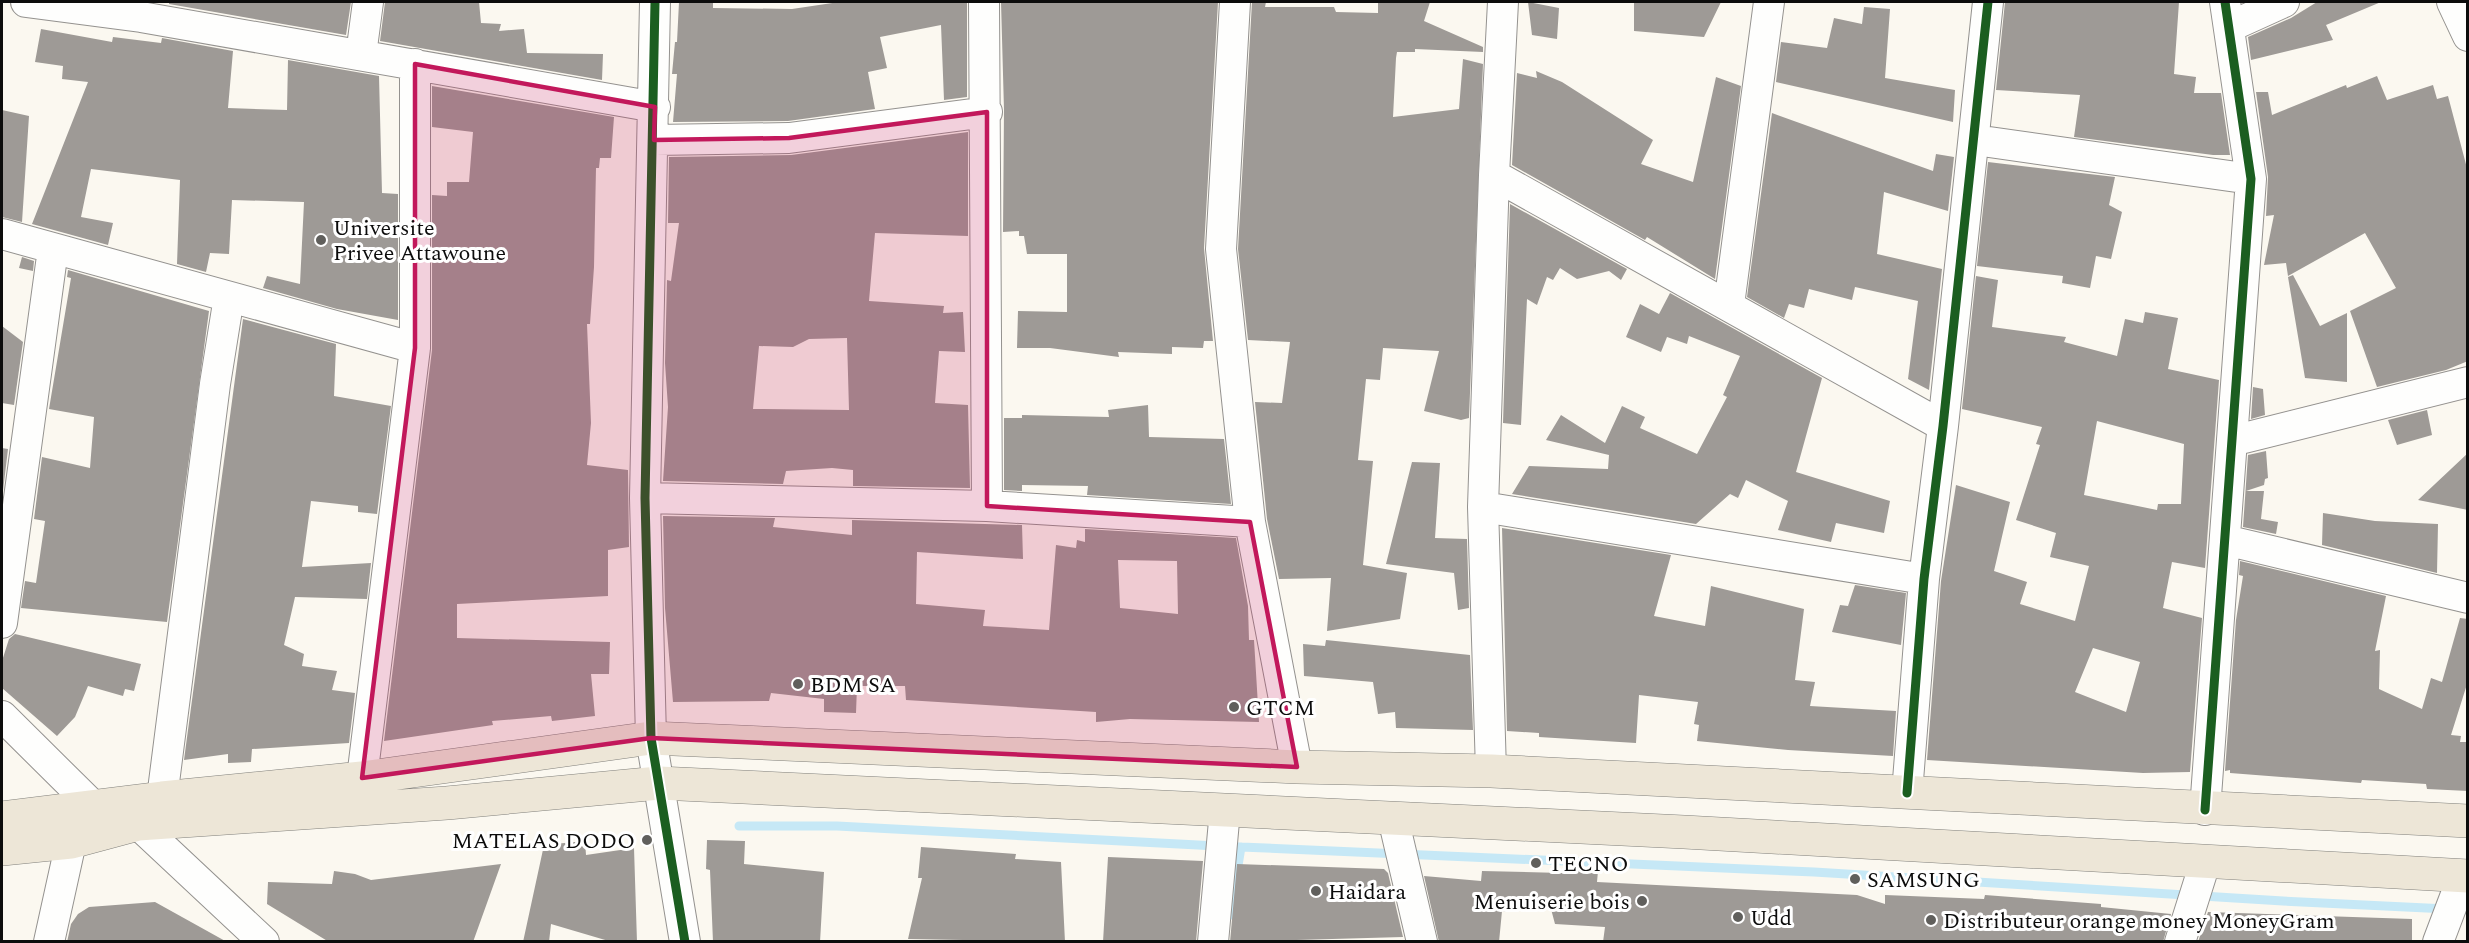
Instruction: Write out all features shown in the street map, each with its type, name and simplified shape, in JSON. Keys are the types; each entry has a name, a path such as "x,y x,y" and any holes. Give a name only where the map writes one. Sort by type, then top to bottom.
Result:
{"main road":[{"path":"2,818 162,798 362,778 651,738 1297,767 1491,771 2205,810 2468,821"},
{"path":"2,849 72,842 138,824 447,803 659,783 1684,832 2465,876"}],"street":[{"path":"27,2 142,9 361,55 655,107"},
{"path":"361,55 369,2"},
{"path":"655,2 655,107 645,498 651,738 685,942"},
{"path":"984,2 987,112 987,506"},
{"path":"1235,2 1221,249 1250,522 1297,767"},
{"path":"1491,771 1483,507 1494,175 1503,2"},
{"path":"1729,305 1769,2"},
{"path":"1907,793 1924,579 1975,140 1988,2"},
{"path":"2205,810 2251,178 2227,14 2284,2"},
{"path":"2452,2 2468,36"},
{"path":"362,778 415,348 415,64"},
{"path":"654,140 789,138 987,112"},
{"path":"1975,140 2251,178"},
{"path":"1494,175 1943,426"},
{"path":"2,234 415,348"},
{"path":"2,623 53,249"},
{"path":"162,798 215,384 229,297"},
{"path":"2232,441 2468,382"},
{"path":"645,498 987,506 1250,522"},
{"path":"1483,507 1924,579"},
{"path":"2224,540 2468,598"},
{"path":"2,716 94,807"},
{"path":"1213,942 1225,810"},
{"path":"1394,818 1422,942"},
{"path":"138,824 264,942"},
{"path":"49,942 72,842"},
{"path":"2180,942 2205,863"},
{"path":"2438,942 2465,876"}],"highlighted area":[{"path":"415,64 655,107 654,140 789,138 987,112 987,506 1250,522 1297,767 651,738 362,778 415,348"}],"building":[{"path":"169,2 351,2 346,35 169,4"},
{"path":"385,2 479,2 481,23 501,24 499,31 524,29 527,53 603,54 602,80 380,41"},
{"path":"679,2 713,2 713,8 792,9 839,2 967,2 967,97 944,100 941,25 880,37 887,68 868,72 875,109 788,121 673,122 677,74 672,74 675,42 677,42"},
{"path":"1001,2 1218,2 1204,248 1213,341 1204,341 1203,348 1172,347 1172,354 1118,352 1119,357 1050,348 1017,348 1018,311 1067,312 1067,254 1027,254 1024,236 1019,236 1019,231 1003,232 1004,110"},
{"path":"1252,2 1266,2 1265,7 1334,7 1336,12 1378,13 1378,2 1430,2 1424,21 1483,47 1483,52 1415,49 1415,52 1397,52 1396,58 1393,117 1459,109 1463,59 1483,64 1469,418 1461,420 1424,411 1439,351 1383,348 1380,380 1366,379 1358,460 1373,461 1363,565 1407,573 1400,619 1327,631 1331,578 1279,579 1267,519 1255,402 1282,403 1290,342 1248,340 1238,249"},
{"path":"1528,2 1559,8 1557,39 1532,35"},
{"path":"1634,2 1721,2 1704,37 1634,31"},
{"path":"2005,2 2179,2 2174,74 2196,77 2194,93 2221,93 2230,155 2213,155 2074,137 2080,95 1996,90"},
{"path":"2317,2 2381,2 2326,25 2333,40 2251,60 2248,37 2291,18"},
{"path":"1864,7 1890,9 1885,78 1955,90 1953,122 1776,82 1781,42 1827,48 1834,18 1862,24"},
{"path":"41,29 112,42 113,37 161,43 162,38 233,51 228,108 287,110 288,60 379,76 382,193 398,194 398,320 337,309 263,288 267,276 300,284 304,202 232,200 229,254 210,253 206,272 177,264 180,180 91,169 81,217 113,223 108,245 32,224 88,82 62,79 63,66 35,62"},
{"path":"1536,71 1562,82 1653,140 1641,164 1693,182 1716,77 1741,86 1715,279 1647,237 1645,240 1512,165 1517,73 1537,78"},
{"path":"2377,76 2387,100 2433,85 2437,99 2448,96 2468,172 2468,361 2446,370 2377,387 2350,311 2396,288 2365,233 2288,276 2286,263 2264,265 2274,215 2266,216 2268,177 2256,92 2268,92 2272,115 2346,85 2347,88"},
{"path":"432,86 614,117 611,158 600,158 599,168 596,168 594,267 590,324 587,324 591,423 587,465 628,470 629,547 608,550 608,596 457,604 457,638 610,642 609,674 591,674 595,716 552,721 551,716 492,721 493,725 384,741 432,350 432,195 447,196 447,182 469,182 473,132 432,127"},
{"path":"2,110 29,116 22,222 2,217"},
{"path":"1772,113 1933,171 1936,154 1954,157 1948,211 1884,192 1877,254 1942,269 1929,390 1908,379 1918,301 1855,287 1852,300 1809,289 1804,308 1789,304 1784,318 1747,297"},
{"path":"968,132 968,236 875,233 869,301 944,306 943,313 963,312 965,352 939,351 935,403 968,405 970,488 853,486 853,470 832,468 786,471 783,484 663,481 668,407 665,363 667,280 671,281 679,223 668,223 669,157 791,155","holes":["847,338 849,410 753,409 759,346 793,347 809,339"]},
{"path":"1988,162 2115,177 2109,205 2122,212 2111,259 2096,256 2090,288 2062,283 2063,276 1977,266"},
{"path":"1510,204 1627,269 1621,280 1609,271 1577,279 1560,268 1553,280 1547,277 1537,305 1527,299 1521,425 1503,423"},
{"path":"22,257 34,261 33,271 19,268"},
{"path":"68,270 209,311 167,622 21,608 25,581 36,583 45,521 34,519 42,457 90,468 94,417 49,409 71,278 67,277"},
{"path":"2293,275 2320,326 2347,313 2347,382 2305,378 2288,277"},
{"path":"1976,276 1998,280 1992,327 2066,337 2064,342 2117,356 2125,319 2143,323 2145,312 2178,318 2168,369 2219,380 2205,568 2172,562 2163,608 2202,618 2190,772 2143,773 1927,760 1941,581 1956,485 2010,502 1994,571 2027,582 2020,604 2075,621 2089,566 2050,557 2056,533 2016,520 2040,445 2036,444 2042,427 1962,409","holes":["2097,421 2184,444 2181,504 2158,504 2157,510 2084,495","2093,648 2140,662 2126,712 2075,692"]},
{"path":"1670,293 1822,378 1796,472 1890,501 1884,533 1836,523 1831,542 1778,530 1788,501 1746,480 1738,498 1730,494 1696,524 1512,494 1529,466 1608,469 1609,455 1546,440 1561,415 1605,443 1622,406 1645,417 1640,428 1697,454 1727,397 1723,395 1740,356 1689,336 1687,344 1667,337 1661,352 1626,337 1640,304 1659,314"},
{"path":"243,319 336,344 334,396 391,406 377,514 358,512 358,506 311,501 302,567 371,563 367,599 295,597 284,645 304,654 302,666 337,671 332,690 355,693 349,743 252,749 251,762 228,763 228,754 184,760"},
{"path":"2,326 23,342 14,405 2,403"},
{"path":"2253,387 2263,389 2265,415 2251,419"},
{"path":"1148,405 1149,437 1224,439 1231,504 1087,495 1088,486 1022,485 1022,491 1004,490 1004,418 1022,418 1022,415 1109,417 1108,410"},
{"path":"2427,410 2432,435 2397,445 2388,420"},
{"path":"2,448 8,449 2,499"},
{"path":"2266,451 2268,478 2265,479 2264,485 2246,491 2264,491 2261,519 2278,522 2276,534 2243,527 2248,455"},
{"path":"2468,453 2468,510 2418,500"},
{"path":"1412,462 1440,463 1435,538 1467,539 1469,608 1458,610 1454,573 1386,564"},
{"path":"2323,513 2375,521 2438,524 2437,573 2322,545"},
{"path":"663,516 775,518 773,527 852,535 852,520 1022,525 1023,559 917,552 916,604 985,610 983,626 1049,630 1056,545 1076,548 1077,540 1085,542 1085,529 1236,538 1248,606 1249,640 1254,640 1259,722 1130,719 1096,722 1096,712 906,700 905,686 857,686 856,713 824,712 824,699 771,693 769,701 673,702 665,608","holes":["1118,560 1177,561 1178,614 1120,608"]},
{"path":"1502,528 1671,555 1654,616 1705,626 1711,586 1804,609 1795,680 1815,682 1810,706 1896,711 1893,756 1788,750 1697,741 1699,725 1694,724 1698,702 1639,695 1636,743 1539,737 1539,733 1507,731"},
{"path":"2240,561 2386,596 2375,651 2380,650 2379,689 2422,709 2431,678 2442,682 2460,618 2468,619 2468,681 2451,735 2461,736 2460,742 2468,742 2468,791 2427,789 2426,784 2362,780 2361,783 2225,771 2236,620 2243,576 2239,575"},
{"path":"1855,585 1906,593 1901,645 1832,632 1840,605 1848,606"},
{"path":"15,634 141,664 134,691 125,689 123,696 88,686 75,717 57,736 2,688 2,661 9,639"},
{"path":"1326,640 1470,655 1473,730 1396,728 1395,712 1378,714 1373,682 1304,676 1303,644 1325,646"},
{"path":"707,840 745,841 744,864 824,872 820,942 713,942 710,870 706,869"},
{"path":"585,841 586,855 634,848 637,942 612,942 551,924 549,942 523,942 544,845"},
{"path":"921,847 1016,854 1015,859 1061,862 1065,942 908,939 922,878 918,878"},
{"path":"1108,857 1203,861 1196,942 1103,942"},
{"path":"501,864 473,942 329,942 267,904 268,882 332,884 334,871 355,874 371,880"},
{"name":"Haidara","path":"1237,864 1384,869 1388,873 1403,937 1230,942"},
{"path":"1562,869 1598,871 1597,882 1857,895 1885,904 1885,895 1984,899 1985,895 2101,904 2101,907 2171,914 2163,942 1603,942 1605,927 1555,924 1551,909 1515,908 1513,912 1502,911 1499,942 1439,942 1424,876 1481,881 1482,871 1562,873"},
{"path":"155,902 227,942 67,942 71,924 78,914 89,907"},
{"path":"2208,912 2412,919 2412,942 2198,942"}],"waterway":[{"path":"739,826 837,826 1217,846"},
{"path":"1230,915 1241,847 1236,847"},
{"path":"1241,847 1814,872 2468,910"}],"cycle path":[{"path":"655,2 645,498 651,738 685,942"},
{"path":"1907,793 1924,579 1943,426 1988,2"},
{"path":"2205,810 2251,179 2225,2"}],"place":[{"name":"Universite Privee Attawoune","path":"321,240"},
{"name":"BDM SA","path":"798,684"},
{"name":"GTCM","path":"1234,707"},
{"name":"MATELAS DODO","path":"647,840"},
{"name":"TECNO","path":"1536,863"},
{"name":"SAMSUNG","path":"1855,879"},
{"name":"Haidara","path":"1316,891"},
{"name":"Menuiserie bois","path":"1642,901"},
{"name":"Udd","path":"1738,917"},
{"name":"Distributeur orange money MoneyGram","path":"1931,920"}]}
